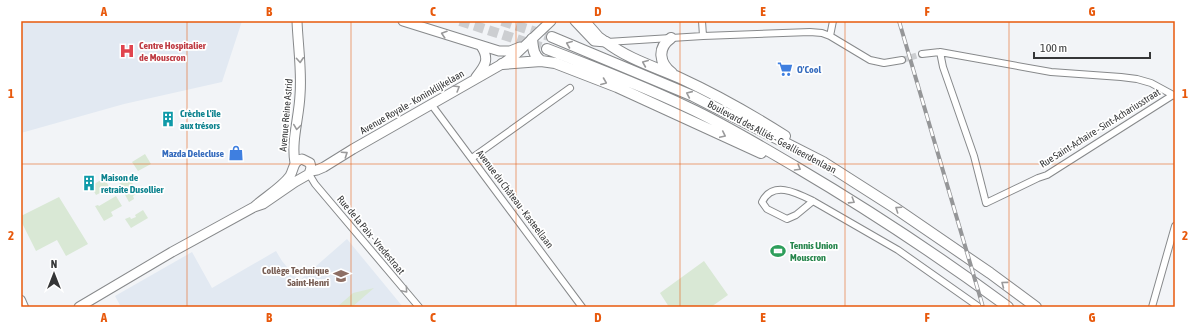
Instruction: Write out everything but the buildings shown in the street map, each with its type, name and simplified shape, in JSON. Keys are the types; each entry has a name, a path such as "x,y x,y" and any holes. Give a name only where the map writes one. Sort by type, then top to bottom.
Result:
{"highway":[{"name":"Boulevard des Alliés - Geallieerdenlaan","path":"552,37 693,96 824,162 895,208 990,273 1036,307"},
{"path":"671,38 665,42 661,53 662,60 666,68 681,78"},
{"path":"532,39 534,53 541,61"},
{"path":"606,42 618,51 681,78 733,104 824,162"},
{"name":"Boulevard des Alliés - Geallieerdenlaan","path":"547,49 688,107 777,155 893,227 955,268 1008,307"},
{"path":"502,64 541,61 561,66 617,87 760,152 777,155"}],"main road":[{"name":"Avenue Reine Astrid","path":"294,166 294,149 299,111 301,76 297,21"},
{"path":"403,21 504,52 522,47"},
{"name":"Avenue Royale - Koninklijkelaan","path":"254,207 263,204 308,174 324,168 353,149 502,64 551,21"},
{"path":"575,21 594,41 606,42"},
{"path":"585,21 599,37 606,42"},
{"path":"476,78 487,59 482,46"},
{"path":"305,159 310,163 311,168 308,174 297,175 294,166 299,160 305,159"},
{"name":"Avenue Royale - Koninklijkelaan","path":"79,307 172,252 254,207 285,182 294,166"}],"street":[{"path":"702,21 703,36"},
{"path":"830,36 833,21"},
{"path":"606,42 703,36 810,32 822,33 830,36 870,60 884,63 902,60"},
{"name":"Rue Saint-Achaire - Sint-Achariusstraat","path":"922,54 940,52 1051,72 1137,79 1151,83 1174,96 1047,175 986,203 974,156 943,67 940,52"},
{"path":"472,158 570,88"},
{"name":"Avenue du Château - Kasteellaan","path":"431,104 582,307"},
{"name":"Rue de la Paix - Vredestraat","path":"308,174 419,307"},
{"path":"813,201 796,215 787,219 767,209 762,202 765,196 774,191 783,189 801,195 813,201 898,250 979,307"},
{"path":"1152,307 1175,226"},
{"path":"21,300 24,307"}],"shaded area":[{"name":"Centre Hospitalier de Mouscron","path":"21,21 242,21 222,82 124,104 21,133"},
{"name":"Collège Technique Saint-Henri","path":"347,239 403,307 121,307 115,296 192,252 212,288 276,251 282,261 299,281"}],"green space":[{"path":"145,154 151,164 138,171 132,162"},
{"path":"129,177 138,193 133,196 134,199 129,202 119,184"},
{"path":"104,178 110,188 96,195 91,186"},
{"path":"116,196 122,206 111,212 113,216 104,221 95,206 99,206"},
{"path":"59,197 88,244 66,256 57,240 36,251 21,221 21,216"},
{"path":"143,210 148,218 131,228 125,219 136,217 135,215"},
{"path":"704,261 728,295 711,307 669,307 660,293"},
{"path":"374,288 352,307 337,307 353,293"}],"tunnel":[{"path":"460,21 547,49"},
{"path":"502,21 552,37"},
{"path":"902,60 922,54"}],"railway":[{"path":"899,21 983,307"}],"place":[{"name":"Centre Hospitalier de Mouscron","path":"127,51"},
{"name":"O'Cool","path":"785,69"},
{"name":"Crèche L'île aux trésors","path":"168,119"},
{"name":"Mazda Delecluse","path":"236,153"},
{"name":"Maison de retraite Dusollier","path":"89,183"},
{"name":"Tennis Union Mouscron","path":"778,251"},
{"name":"Collège Technique Saint-Henri","path":"341,276"}]}
